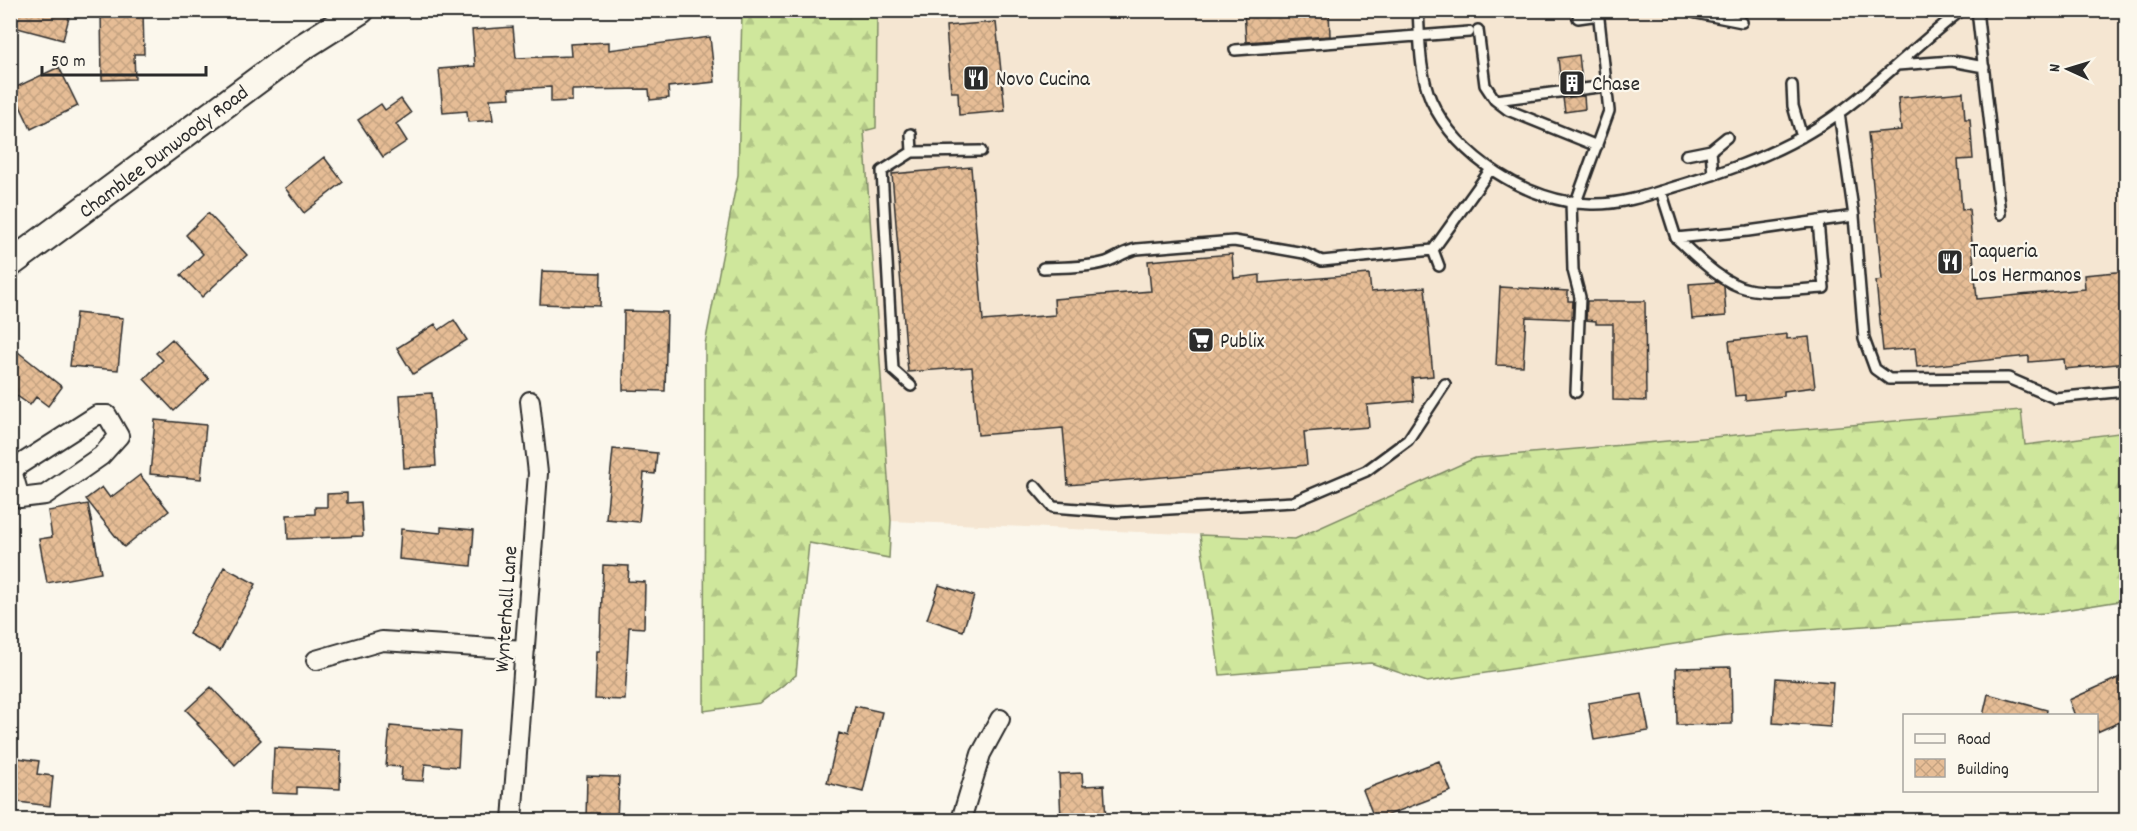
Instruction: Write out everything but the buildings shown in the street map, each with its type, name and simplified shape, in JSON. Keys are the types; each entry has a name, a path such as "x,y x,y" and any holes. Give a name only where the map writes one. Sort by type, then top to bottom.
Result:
{"street":[{"path":"316,39 326,10"},
{"name":"Chamblee Dunwoody Road","path":"10,264 316,39 361,10"},
{"name":"Wynterhall Lane","path":"512,820 538,473 530,401"},
{"path":"96,415 107,415 119,436 101,456 45,495 20,498 14,474 14,463 96,415"},
{"path":"316,660 382,641 525,650"},
{"path":"961,820 981,754 1000,719"}],"lane":[{"path":"1418,10 1423,74 1431,98 1442,120 1476,159 1491,169 1542,194 1591,204 1620,201 1713,175 1768,153 1802,136 1839,113 1962,10"},
{"path":"1696,10 1696,13 1742,22"},
{"path":"1977,10 2000,214"},
{"path":"1576,392 1580,297 1573,270 1574,202 1609,111 1598,13 1578,18"},
{"path":"1234,51 1473,31 1485,85 1495,100 1508,110 1597,146"},
{"path":"1897,65 1952,61 1984,67"},
{"path":"1792,85 1793,106 1802,136"},
{"path":"1495,100 1608,86"},
{"path":"1839,113 1854,216 1864,339 1875,369 1888,379 2008,378 2055,398 2127,391"},
{"path":"911,134 912,152"},
{"path":"1686,155 1712,150 1727,137"},
{"path":"1712,150 1713,175"},
{"path":"911,386 893,370 882,171 912,152 981,151"},
{"path":"1043,268 1094,264 1137,249 1234,241 1304,253 1322,261 1433,250 1491,169"},
{"path":"1661,191 1676,238 1712,271 1745,289 1760,291 1824,288 1818,221"},
{"path":"1676,238 1854,216"},
{"path":"1433,250 1439,266"},
{"path":"1035,486 1053,507 1118,512 1293,502 1366,471 1408,440 1445,384"}],"shaded area":[{"path":"877,11 2126,11 2126,432 2025,445 2021,410 1475,458 1295,539 891,521 864,131 876,128"}],"green space":[{"path":"742,11 877,11 876,128 864,131 891,521 889,558 809,543 796,675 760,703 704,711 705,344 738,175"},
{"path":"2021,410 2025,445 2126,432 2126,600 2045,613 1727,636 1427,682 1371,663 1220,675 1200,535 1295,539 1475,458"}],"place":[{"name":"Novo Cucina","path":"976,78"},
{"name":"Chase","path":"1572,83"},
{"name":"Taqueria Los Hermanos","path":"1950,262"},
{"name":"Publix","path":"1201,340"}]}
